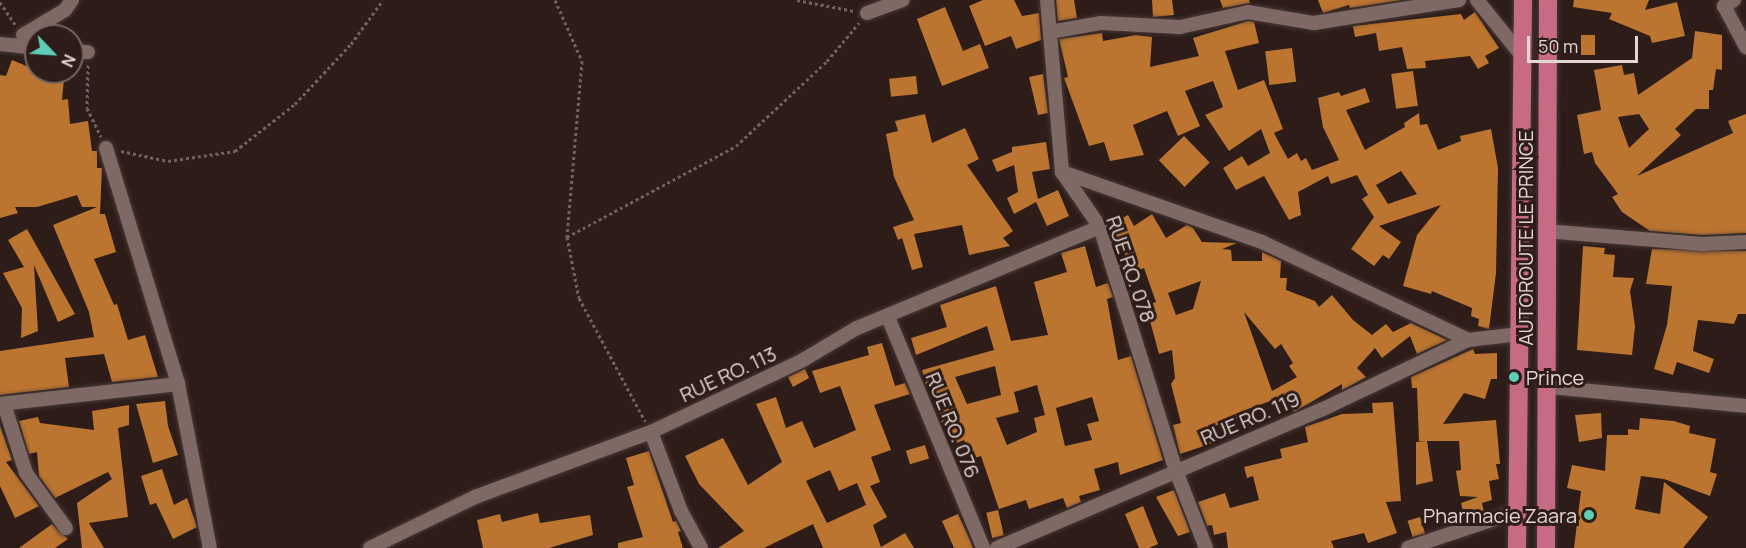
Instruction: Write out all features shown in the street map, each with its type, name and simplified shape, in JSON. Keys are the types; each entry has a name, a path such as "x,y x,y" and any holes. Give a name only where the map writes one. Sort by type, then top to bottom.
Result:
{"main road":[{"name":"AUTOROUTE LE PRINCE","path":"1517,548 1523,0"},
{"name":"AUTOROUTE LE PRINCE","path":"1546,548 1549,387 1545,231 1548,0"}],"street":[{"path":"23,35 65,10 72,0"},
{"path":"867,13 903,0"},
{"name":"RUE RO. 078","path":"1047,0 1062,172 1100,227 1176,471 1206,548"},
{"path":"1050,32 1101,23 1180,27 1248,12 1314,23 1459,0"},
{"path":"1477,0 1523,57"},
{"path":"1724,2 1746,47"},
{"path":"0,44 24,47"},
{"path":"84,52 88,52"},
{"path":"106,148 178,384 210,548"},
{"path":"1062,172 1262,242 1468,339"},
{"name":"RUE RO. 113","path":"370,548 475,497 651,432 803,360 857,328 1100,227"},
{"path":"1545,231 1702,244 1746,242"},
{"name":"RUE RO. 076","path":"888,317 983,548"},
{"name":"RUE RO. 119","path":"997,548 1321,410 1468,339 1520,334"},
{"path":"66,528 26,473 2,404 178,384"},
{"path":"1549,387 1746,406"},
{"path":"651,432 681,511 702,548"},
{"path":"1408,548 1518,511"}],"path":[{"path":"88,52 87,108 106,148 168,161 235,151 295,104 351,44 382,0"},
{"path":"555,0 582,61 567,237 579,298 651,432"},
{"path":"567,237 736,146 827,61 867,13 797,0"}],"building":[{"path":"983,0 1014,0 1022,16 1039,13 1041,40 1016,49 1011,36 985,46 969,6"},
{"path":"1056,0 1074,0 1077,18 1058,21"},
{"path":"1152,0 1172,0 1174,15 1153,17"},
{"path":"1220,0 1249,0 1250,3 1223,8"},
{"path":"1318,0 1402,0 1350,8 1349,5 1323,13"},
{"path":"1574,0 1649,0 1645,10 1677,2 1685,36 1652,43 1650,36 1609,19 1612,13 1573,7"},
{"path":"945,7 963,51 980,44 989,68 942,86 917,19"},
{"path":"1475,12 1499,48 1485,56 1489,63 1478,69 1470,56 1425,61 1426,68 1407,69 1402,47 1379,51 1376,33 1355,37 1353,26 1461,14 1464,20"},
{"path":"1248,21 1254,22 1259,43 1225,51 1238,90 1264,80 1283,129 1274,133 1288,159 1297,153 1301,161 1306,158 1312,170 1339,160 1323,127 1318,98 1339,92 1341,96 1365,88 1370,102 1346,110 1365,150 1405,127 1404,123 1419,113 1420,125 1427,124 1438,150 1461,141 1460,136 1491,129 1498,168 1496,273 1489,329 1478,326 1479,319 1471,316 1472,308 1432,291 1431,294 1403,286 1417,235 1441,205 1379,226 1401,242 1389,259 1383,255 1374,266 1351,249 1374,217 1362,199 1368,195 1357,175 1331,184 1328,176 1298,192 1301,215 1289,220 1264,176 1236,190 1223,168 1242,156 1248,166 1270,153 1261,129 1229,151 1205,115 1223,107 1213,81 1185,91 1200,126 1178,136 1167,111 1133,125 1144,155 1110,161 1104,142 1089,146 1064,78 1068,77 1059,39 1102,33 1103,41 1136,35 1152,37 1150,67 1199,56 1193,38","holes":["1401,171 1417,194 1388,204 1376,185"]},
{"path":"1695,31 1722,35 1722,70 1716,69 1713,90 1709,90 1709,109 1696,109 1675,129 1681,135 1637,176 1733,133 1728,121 1746,114 1746,233 1702,235 1650,231 1622,212 1612,197 1618,194 1595,163 1592,152 1584,154 1577,115 1601,110 1594,70 1622,65 1624,75 1634,73 1638,95 1692,58","holes":["1639,114 1649,129 1629,148 1618,117"]},
{"path":"1581,35 1595,35 1595,55 1581,55"},
{"path":"1292,48 1296,82 1269,85 1265,51"},
{"path":"12,60 24,65 24,84 64,84 62,100 68,99 70,124 88,121 92,151 97,151 97,168 102,168 100,214 105,214 116,252 94,259 114,305 117,304 128,340 145,335 158,377 112,382 104,354 65,358 69,387 0,395 0,351 94,337 89,312 53,225 97,207 82,207 77,195 37,207 15,207 18,213 0,218 0,75 6,76"},
{"path":"1413,71 1418,106 1396,109 1391,74"},
{"path":"1043,74 1048,113 1038,115 1029,77"},
{"path":"916,76 918,94 891,97 889,79"},
{"path":"925,114 932,143 965,128 979,159 967,165 1013,231 1003,238 1010,246 969,255 962,225 914,234 923,267 912,270 902,238 898,240 893,227 914,220 894,177 886,134 898,131 895,121"},
{"path":"1184,136 1210,163 1185,187 1159,160"},
{"path":"1046,142 1050,169 1032,172 1038,199 1058,190 1069,216 1047,226 1036,202 1014,214 1007,198 1018,192 1014,165 997,172 992,160 1012,152 1012,147"},
{"path":"1152,214 1166,238 1187,225 1193,228 1202,242 1237,243 1222,249 1231,250 1232,261 1262,261 1262,252 1281,261 1280,278 1287,278 1286,290 1315,301 1319,307 1332,295 1353,320 1372,335 1386,324 1393,332 1411,323 1447,340 1417,354 1410,336 1382,358 1375,348 1357,368 1366,377 1348,387 1342,390 1342,384 1294,412 1285,396 1245,410 1247,416 1211,427 1216,442 1180,454 1173,425 1181,423 1171,384 1175,378 1172,350 1159,354 1146,306 1156,302 1144,268 1133,273 1111,224 1128,215 1134,226","holes":["1201,281 1193,309 1176,315 1168,293","1244,312 1275,349 1281,344 1293,363 1289,366 1297,377 1272,391"]},
{"path":"27,229 75,314 58,322 34,265 38,331 21,338 22,308 3,273 24,267 8,240"},
{"path":"1085,246 1096,287 1108,283 1113,297 1107,299 1118,360 1131,356 1163,460 1120,475 1118,462 1094,469 1100,490 1079,496 1081,502 1067,508 1063,498 1029,509 1026,500 999,509 981,456 971,459 964,440 952,445 936,410 940,409 932,387 927,389 922,370 994,350 987,326 916,355 911,338 947,327 940,305 996,286 1011,341 1048,335 1034,282 1067,272 1061,253","holes":["995,366 1001,395 967,404 955,377","1037,385 1045,415 1034,418 1037,432 1007,445 996,418 1019,412 1014,392","1092,397 1099,421 1087,424 1092,440 1065,446 1056,408"]},
{"path":"1583,246 1605,248 1604,254 1615,255 1613,277 1634,278 1630,291 1635,326 1632,355 1577,350"},
{"path":"1652,249 1746,251 1746,314 1738,314 1734,324 1698,320 1693,351 1714,359 1709,373 1677,362 1673,375 1654,369 1667,325 1672,286 1646,284"},
{"path":"882,343 895,386 905,383 910,394 874,405 891,450 871,457 880,482 870,486 887,517 873,525 881,547 905,533 914,548 823,548 813,524 764,548 718,548 744,531 699,484 685,456 723,438 748,485 782,462 756,404 776,397 786,428 802,421 814,448 856,430 840,386 820,393 812,371 869,355 867,347","holes":["830,470 839,491 857,483 866,505 827,523 806,481"]},
{"path":"1473,349 1475,354 1497,353 1497,379 1491,379 1485,399 1464,393 1443,424 1496,420 1500,464 1496,464 1499,479 1489,481 1492,500 1482,503 1484,513 1465,519 1461,503 1478,497 1460,496 1456,471 1461,470 1459,441 1419,441 1417,388 1412,388 1411,377"},
{"path":"805,369 809,378 793,387 788,377"},
{"path":"165,401 168,426 178,455 153,463 136,404"},
{"path":"1393,402 1401,501 1386,502 1397,533 1368,543 1364,533 1331,541 1334,548 1228,548 1226,532 1214,535 1212,525 1207,526 1198,502 1225,493 1230,508 1259,500 1253,476 1247,478 1244,467 1282,458 1280,449 1308,442 1305,427 1342,414 1373,413 1372,403"},
{"path":"129,405 129,425 118,428 128,517 89,523 104,548 82,548 77,503 112,479 108,472 55,498 39,476 37,452 29,454 19,421 38,417 40,423 94,430 92,411"},
{"path":"1601,413 1602,438 1579,442 1575,415"},
{"path":"1640,418 1674,421 1690,426 1689,433 1716,439 1710,472 1717,474 1710,496 1664,479 1641,476 1635,509 1660,514 1664,482 1708,517 1683,548 1574,548 1581,491 1567,488 1572,465 1605,471 1607,435 1628,435 1628,429 1639,430"},
{"path":"0,426 12,460 6,462 39,506 15,518 0,486"},
{"path":"1427,441 1433,481 1416,485 1416,442"},
{"path":"925,445 929,458 910,464 906,451"},
{"path":"649,451 673,522 676,521 681,531 678,532 683,548 618,548 618,543 643,537 627,487 634,485 626,458"},
{"path":"162,469 174,505 187,498 197,527 173,539 156,503 150,505 141,476"},
{"path":"1174,490 1190,532 1178,536 1156,497"},
{"path":"1143,506 1158,544 1149,548 1139,548 1125,514"},
{"path":"998,510 1004,535 992,538 986,513"},
{"path":"538,513 540,523 590,515 593,535 549,548 483,548 477,520 500,514 502,522"},
{"path":"958,514 973,548 954,548 942,521"},
{"path":"1420,517 1425,533 1413,537 1408,521"},
{"path":"52,524 68,539 55,548 19,548"}],"place":[{"name":"Prince","path":"1514,377"},
{"name":"Pharmacie Zaara","path":"1589,515"}]}
